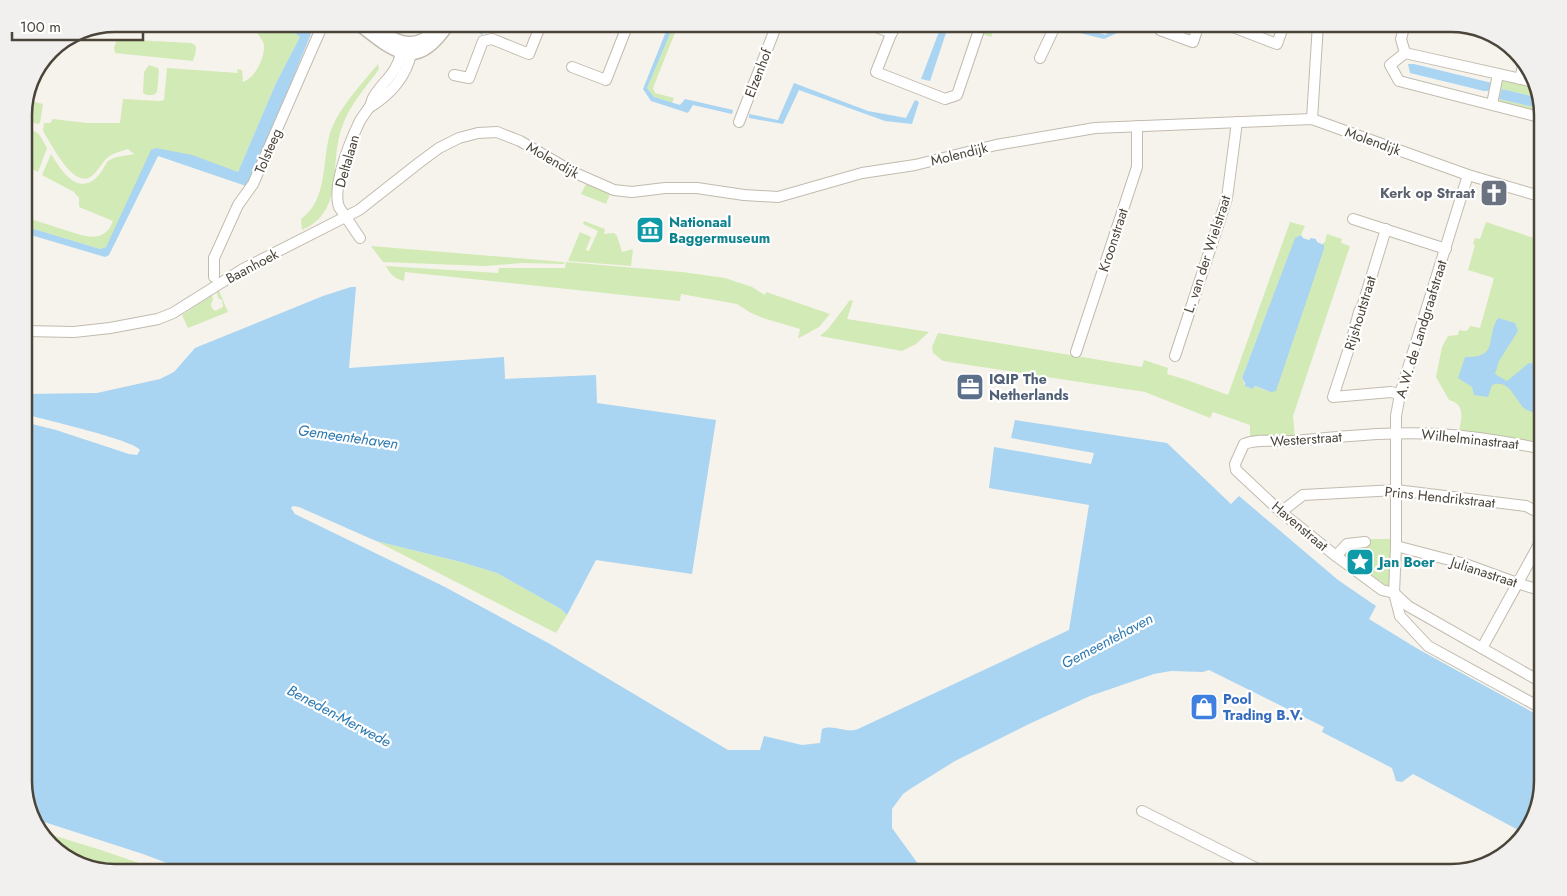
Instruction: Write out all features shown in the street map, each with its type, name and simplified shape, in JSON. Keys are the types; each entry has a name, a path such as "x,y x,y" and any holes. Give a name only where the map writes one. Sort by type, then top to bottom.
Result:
{"street":[{"name":"Tolsteeg","path":"214,277 214,258 238,205 253,184 320,32"},
{"path":"369,32 390,48 421,52 432,45 442,32"},
{"path":"383,32 406,50"},
{"path":"406,50 426,38 431,32"},
{"path":"454,75 469,78 483,41 492,39 529,54 538,32"},
{"path":"572,67 606,80 625,32"},
{"name":"Elzenhof","path":"739,122 774,32"},
{"path":"891,32 876,72 945,99 958,95 978,33"},
{"path":"1040,58 1052,32"},
{"path":"1166,32 1193,42 1196,32"},
{"path":"1246,32 1277,44 1281,32"},
{"path":"1312,119 1317,32"},
{"path":"1403,32 1401,39 1405,52"},
{"name":"Deltalaan","path":"360,238 337,201 340,178 358,123 370,107 373,98 396,69 406,50"},
{"path":"1405,52 1527,80"},
{"path":"1405,52 1390,65 1399,81 1534,116"},
{"path":"1520,79 1522,72"},
{"path":"1492,104 1498,74"},
{"name":"Molendijk","path":"458,138 478,133 497,132 520,140 573,172 614,190 632,192 665,188 697,188 744,195 778,197 842,178 915,165 996,145 1095,128 1312,119 1468,176 1534,194"},
{"name":"L. van der Wielstraat","path":"1174,356 1226,198 1237,122"},
{"name":"Kroonstraat","path":"1076,352 1137,167 1137,126"},
{"name":"Baanhoek","path":"33,331 74,332 136,324 173,313 244,269 359,210 439,148 458,138"},
{"name":"A.W. de Landgraafstraat","path":"1394,593 1396,416 1400,394 1468,176"},
{"path":"1353,219 1446,249"},
{"name":"Rijshoutstraat","path":"1386,229 1333,397 1391,392 1400,394"},
{"name":"Westerstraat","path":"1236,470 1235,464 1244,444 1251,441 1289,441 1396,433"},
{"name":"Wilhelminastraat","path":"1396,433 1439,434 1510,442 1534,447"},
{"name":"Havenstraat","path":"1236,470 1281,512 1382,590 1394,593 1408,606 1534,678"},
{"name":"Prins Hendrikstraat","path":"1281,512 1303,495 1396,490 1526,506 1534,510"},
{"path":"1336,556 1347,544 1365,542"},
{"name":"Julianastraat","path":"1396,546 1464,564 1534,588"},
{"path":"1482,648 1534,554"},
{"path":"1394,593 1400,616 1428,646 1534,704"},
{"path":"1142,811 1248,864"}],"green space":[{"path":"256,32 294,32 300,37 276,83 238,172 156,148 106,247 100,249 33,229 33,220 91,237 104,234 113,221 79,207 79,198 74,192 42,175 51,154 69,178 82,184 89,183 96,178 110,160 134,154 128,149 115,153 108,157 95,173 88,178 80,178 72,173 58,156 43,131 44,123 50,123 53,119 87,123 120,123 123,99 164,100 167,68 238,73 237,69 242,70 243,82 255,72 263,56 264,45"},
{"path":"670,32 675,32 653,88 655,93 674,98 672,103 654,97 647,88"},
{"path":"977,32 993,32 991,37"},
{"path":"117,39 191,43 195,45 196,53 193,61 115,53 114,48"},
{"path":"378,64 379,69 352,105 344,121 338,144 333,187 325,212 316,222 302,230 301,219 310,211 320,190 328,142 335,121 358,88"},
{"path":"149,65 158,68 159,71 157,92 154,95 143,93 144,72"},
{"path":"1501,79 1528,84 1532,96 1502,89 1499,99 1534,107 1534,112 1519,108 1519,106 1513,105 1513,107 1498,104 1495,100"},
{"path":"34,102 43,104 40,123 33,122"},
{"path":"33,130 39,134 47,148 38,172 33,170"},
{"path":"586,184 610,194 606,204 581,194"},
{"path":"584,221 605,229 604,234 614,233 617,236 622,252 633,249 631,266 568,261 580,232 591,237 586,250 589,251 598,231 583,224"},
{"path":"1290,222 1305,226 1301,235 1295,239 1242,378 1245,386 1252,389 1255,386 1264,390 1275,391 1324,249 1322,244 1325,242 1327,234 1342,239 1341,243 1350,246 1293,416 1295,438 1250,439 1250,425 1213,412 1210,418 1145,392 943,361 933,353 932,347 938,333 1142,367 1144,360 1168,368 1167,374 1228,395"},
{"path":"1486,222 1534,238 1534,447 1458,435 1461,409 1455,402 1449,400 1436,377 1442,347 1448,336 1458,335 1459,330 1468,330 1470,326 1480,328 1494,278 1468,270 1475,238 1480,239"},
{"path":"371,246 564,262 564,264 522,263 485,266 383,262"},
{"path":"566,262 682,272 725,278 752,287 765,295 766,292 830,314 819,327 798,338 800,329 763,318 737,304 681,294 680,301 405,272 404,281 393,276 386,266 498,273 499,268 565,268"},
{"path":"219,291 228,312 188,328 182,315 212,295 212,308 215,311 223,307 222,300 218,298 217,292"},
{"path":"850,300 853,301 847,319 929,332 916,344 902,351 820,336 828,329"},
{"path":"1368,539 1392,539 1392,586 1388,587 1343,554 1350,548 1367,547"},
{"path":"376,541 497,573 561,609 567,615 556,633"},
{"path":"53,835 142,864 116,864 94,861 74,852"}],"water":[{"path":"294,32 312,32 263,152 246,186 158,156 109,255 105,257 33,236 33,229 100,249 106,247 151,150 156,148 192,155 238,172 276,83 300,37"},
{"path":"666,32 671,32 647,88 654,97 680,105 685,99 733,110 732,114 693,105 688,113 651,101 643,89"},
{"path":"939,32 946,32 930,81 921,79"},
{"path":"1076,32 1096,32 1106,35 1107,32 1117,32 1104,39"},
{"path":"1408,64 1492,83 1491,91 1484,91 1410,73"},
{"path":"794,83 868,111 906,118 915,100 919,102 912,124 885,121 799,90 783,124 749,118 749,114 778,120"},
{"path":"1502,89 1532,96 1534,107 1499,99"},
{"path":"1301,235 1309,240 1311,238 1316,239 1317,242 1324,245 1324,249 1276,391 1271,392 1255,386 1252,389 1245,386 1242,378 1295,238"},
{"path":"356,287 349,368 504,357 505,379 596,375 597,403 716,420 692,574 596,560 567,615 561,609 497,573 376,541 299,507 293,506 291,508 295,514 445,587 550,644 728,750 760,750 764,736 802,745 820,743 822,729 858,729 1069,630 1089,505 989,488 994,447 1091,464 1094,453 1011,438 1015,420 1167,443 1231,504 1239,496 1338,580 1376,606 1369,619 1418,649 1534,713 1534,791 1528,812 1518,830 1413,774 1402,782 1396,781 1392,768 1322,732 1324,727 1209,670 1203,672 1171,671 1154,674 1090,696 955,761 910,789 903,794 892,809 892,828 918,864 170,864 44,822 37,807 33,786 33,424 129,454 137,455 140,450 122,441 33,416 33,394 97,393 160,379 174,372 195,348 323,296"},
{"path":"1498,318 1515,323 1518,331 1499,361 1495,374 1507,381 1529,363 1534,364 1534,412 1523,407 1510,390 1502,384 1492,385 1488,397 1474,395 1472,387 1458,378 1465,357 1483,354 1487,350 1490,345 1494,325"}],"place":[{"name":"Kerk op Straat","path":"1494,193"},
{"name":"Nationaal Baggermuseum","path":"650,230"},
{"name":"IQIP The Netherlands","path":"970,387"},
{"name":"Jan Boer","path":"1360,562"},
{"name":"Pool Trading B.V.","path":"1204,707"}],"water label":[{"name":"Gemeentehaven","path":"348,437"},
{"name":"Gemeentehaven","path":"1107,641"},
{"name":"Beneden-Merwede","path":"339,716"}]}
